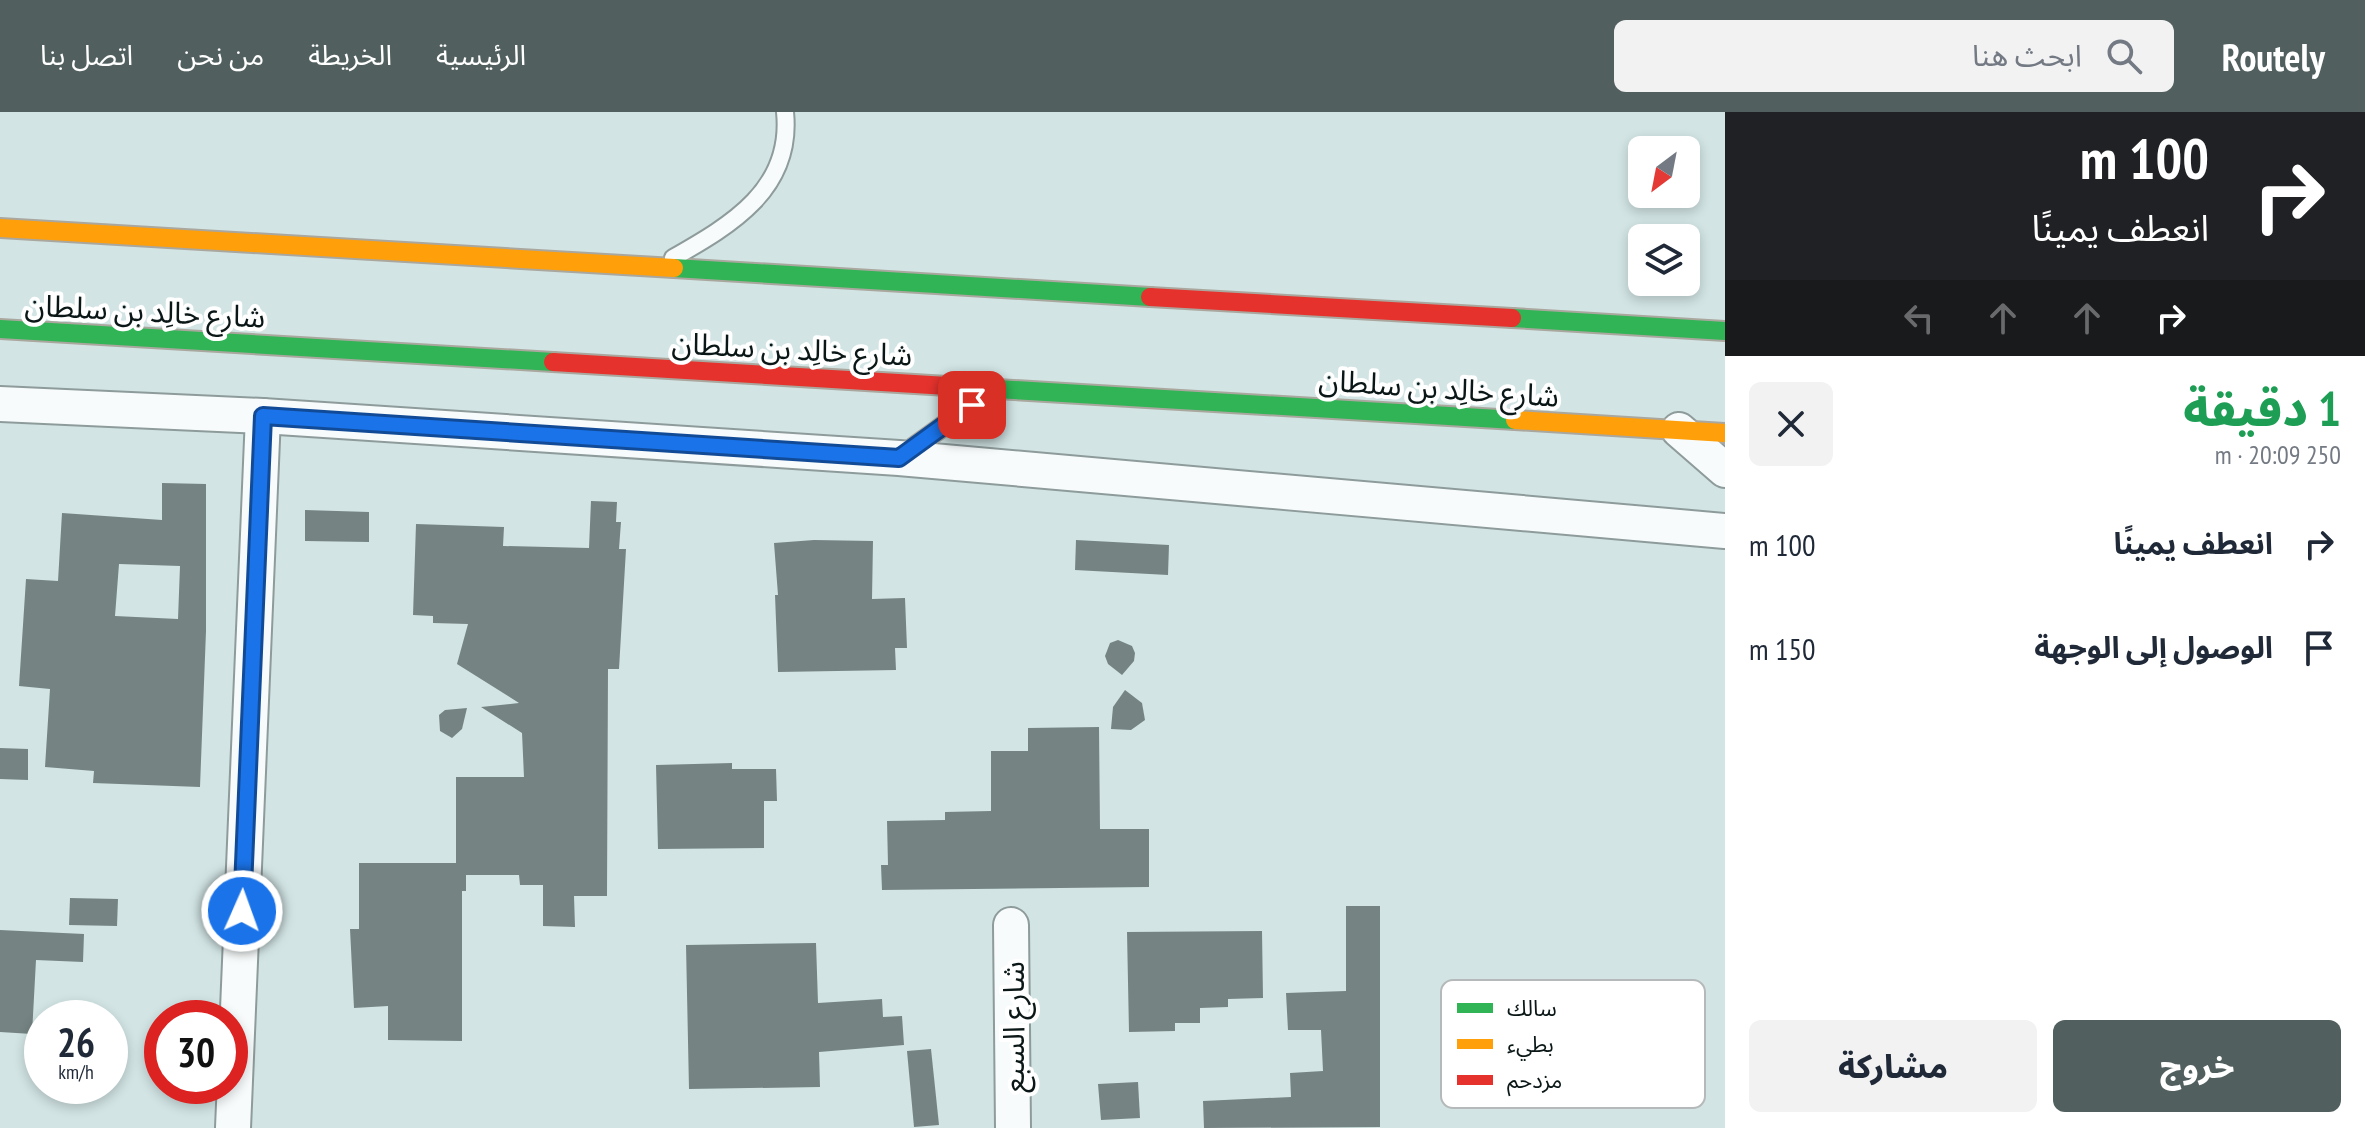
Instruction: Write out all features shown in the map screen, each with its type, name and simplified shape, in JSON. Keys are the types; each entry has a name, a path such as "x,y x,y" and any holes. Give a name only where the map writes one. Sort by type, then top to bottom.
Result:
{"main road":[{"path":"0,228 1725,331"},
{"name":"شارع خالِد بن سلطان","path":"0,329 1725,433"},
{"path":"899,458 996,388"}],"street":[{"path":"0,404 263,416 899,458 1725,531"},
{"path":"233,1128 263,416"},
{"path":"1679,430 1725,470"},
{"name":"شارع السبع","path":"1011,925 1013,1128"}],"lane":[{"path":"658,267 723,229 762,195 784,148 785,112"}],"building":[{"path":"162,483 206,484 206,631 200,787 93,783 94,771 45,767 50,689 19,686 26,579 58,581 62,513 162,520","holes":["119,564 180,566 178,619 115,616"]},
{"path":"591,501 617,502 616,522 621,522 619,549 626,549 619,669 608,669 607,896 574,896 575,927 543,926 543,885 520,885 519,875 466,875 466,891 462,891 462,1041 388,1040 388,1006 354,1008 350,929 359,929 359,863 456,863 456,777 524,777 522,733 481,707 519,703 457,664 468,624 433,623 433,616 413,615 416,524 504,527 503,546 589,548"},
{"path":"305,510 369,512 369,542 305,541"},
{"path":"1076,540 1169,545 1168,575 1075,570"},
{"path":"873,541 872,599 905,598 907,648 895,648 896,670 778,672 774,543"},
{"path":"1118,640 1132,646 1135,653 1134,661 1122,675 1108,664 1105,656 1110,643"},
{"path":"1125,690 1142,703 1145,720 1131,730 1111,729 1113,707"},
{"path":"467,708 462,729 452,738 440,731 439,715 445,710"},
{"path":"1099,727 1100,829 1149,829 1149,887 882,890 881,865 888,865 887,821 945,820 945,812 991,811 991,751 1028,751 1028,728"},
{"path":"0,748 28,749 28,780 0,779"},
{"path":"732,763 732,769 776,769 777,801 764,801 764,848 658,849 656,765"},
{"path":"70,898 118,899 117,926 69,925"},
{"path":"1346,906 1380,906 1380,1127 1204,1128 1203,1101 1291,1097 1290,1073 1323,1071 1321,1030 1288,1030 1286,993 1346,991"},
{"path":"0,930 84,934 83,962 36,960 34,1000 24,1000 24,1034 0,1032"},
{"path":"1262,931 1263,998 1228,999 1228,1007 1200,1008 1200,1023 1175,1023 1175,1031 1129,1032 1127,932"},
{"path":"816,943 818,1003 882,999 883,1017 902,1016 904,1045 819,1052 820,1087 689,1089 686,945"},
{"path":"931,1049 939,1125 914,1127 907,1051"},
{"path":"1138,1082 1140,1118 1101,1120 1098,1084"}],"traffic: fast":[{"path":"674,268 1150,297"},
{"path":"1512,318 1725,331"},
{"path":"0,329 553,362"},
{"path":"964,387 1515,420"},
{"path":"899,458 996,388"}],"traffic: slow":[{"path":"0,228 674,268"},
{"path":"1515,420 1725,433"}],"traffic: jam":[{"path":"1150,297 1512,318"},
{"path":"553,362 964,387"}],"route":[{"path":"242,911 263,416 899,458 972,405"}]}
